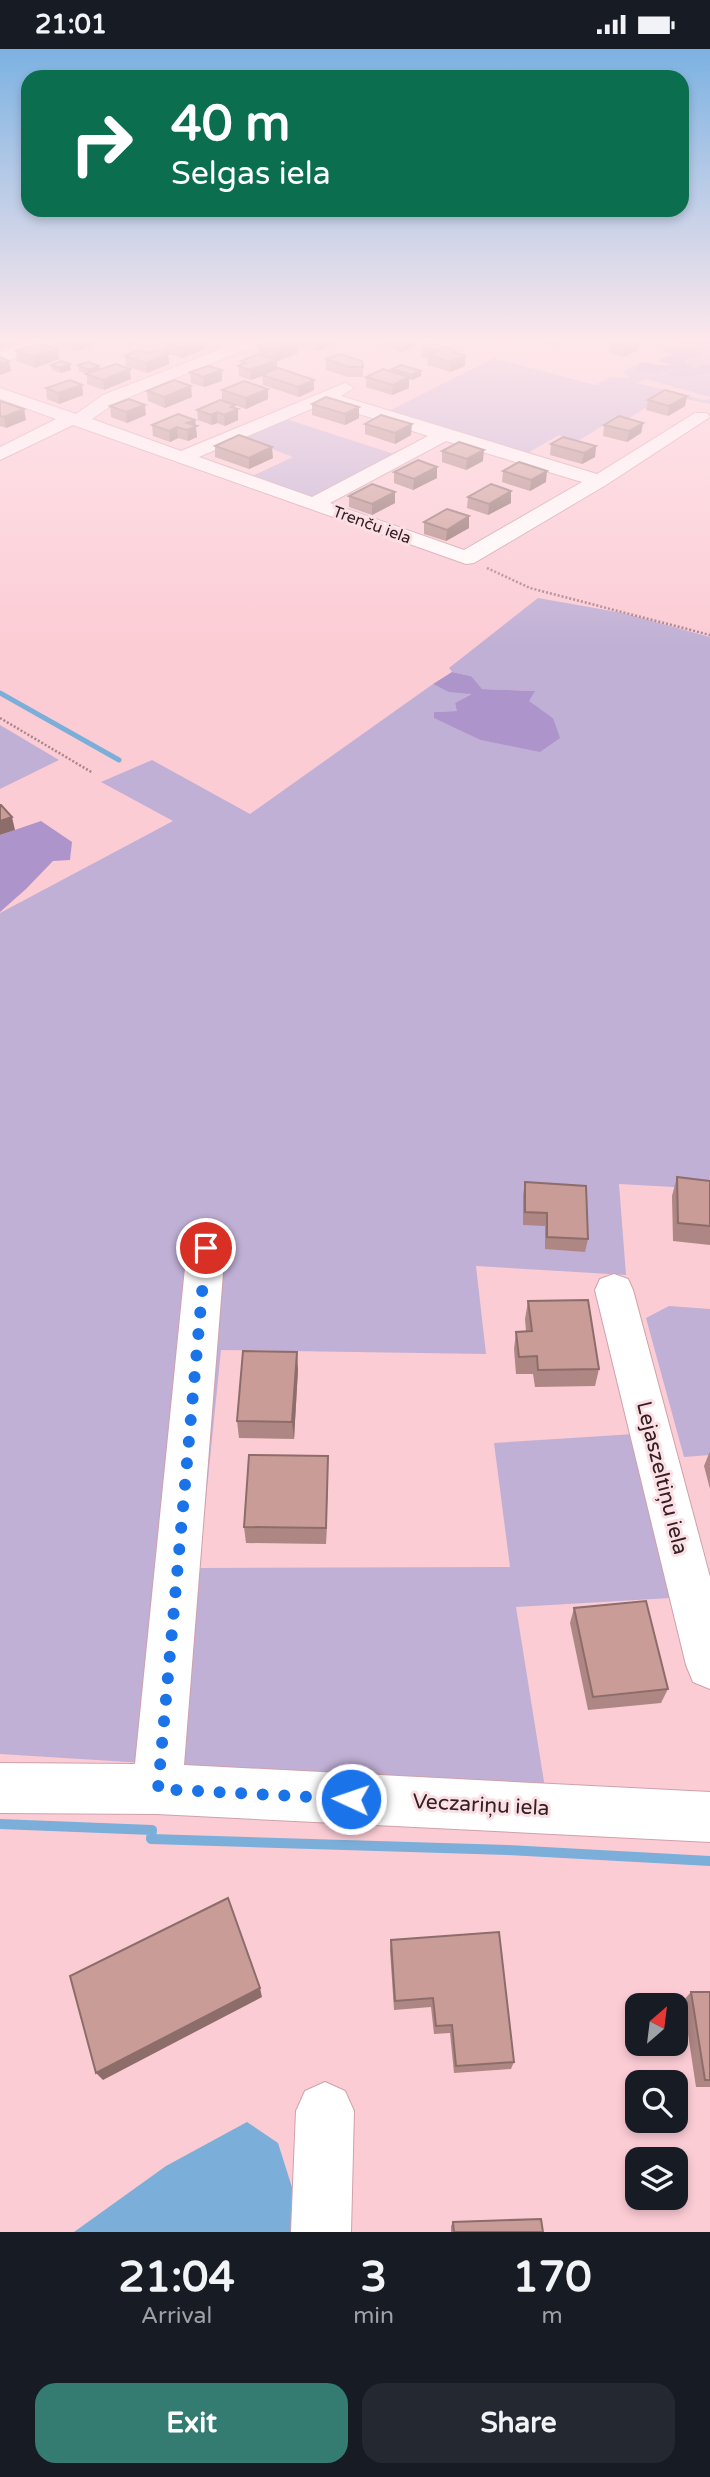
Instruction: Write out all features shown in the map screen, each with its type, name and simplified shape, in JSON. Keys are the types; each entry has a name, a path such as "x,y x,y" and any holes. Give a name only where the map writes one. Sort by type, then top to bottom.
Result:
{"street":[{"path":"0,454 28,441"},
{"name":"Trenču iela","path":"137,441 466,558"},
{"path":"183,457 221,441"},
{"path":"313,504 433,441"},
{"path":"464,441 598,481"},
{"path":"466,558 663,441"},
{"path":"158,1789 206,1248"},
{"name":"Lejaszeltiņu iela","path":"614,1290 710,1665"},
{"name":"Veczariņu iela","path":"0,1788 158,1789 710,1817"},
{"path":"321,2232 325,2111"}],"path":[{"path":"466,558 530,587 710,635"},
{"path":"0,718 93,773"}],"shaded area":[{"path":"251,441 353,441 394,454 312,496 303,496 250,477 293,457"},
{"path":"484,441 549,441 526,454"},
{"path":"538,598 623,613 710,637 710,1189 619,1184 626,1275 476,1266 486,1354 221,1350 199,1568 510,1567 494,1443 634,1434 671,1598 516,1607 545,1788 0,1754 0,913 173,821 101,782 152,760 250,814 433,684 449,691 472,693 455,703 458,711 435,712 435,718 480,740 540,751 553,718 528,701 534,691 481,689 471,676 452,672 449,668"},
{"path":"452,672 471,676 482,689 535,691 529,701 553,718 560,738 540,752 480,740 434,718 434,712 457,711 455,703 471,694 449,692 433,684"},
{"path":"0,725 59,760 0,789"},
{"path":"41,821 72,842 70,860 53,861 0,912 0,835"},
{"path":"669,1306 710,1309 710,1455 684,1457 646,1318"}],"water":[{"path":"247,2122 278,2143 302,2219 302,2232 74,2232 166,2166"}],"building":[{"path":"226,441 255,441 272,447 249,458 215,446"},
{"path":"556,441 577,441 596,446 584,453 551,444"},
{"path":"459,442 484,450 467,459 442,451"},
{"path":"418,460 437,467 414,479 394,472"},
{"path":"519,462 547,471 531,480 503,471"},
{"path":"372,484 395,492 372,504 349,496"},
{"path":"491,484 511,491 489,504 468,497"},
{"path":"447,509 469,516 447,530 424,522"},
{"path":"1,805 12,817 0,821"},
{"path":"677,1177 710,1181 710,1226 678,1223"},
{"path":"525,1182 586,1186 588,1239 547,1237 547,1213 525,1212"},
{"path":"588,1300 599,1369 538,1370 537,1356 519,1357 516,1332 532,1331 528,1301"},
{"path":"243,1351 297,1352 292,1422 237,1421"},
{"path":"249,1455 328,1456 326,1528 244,1527"},
{"path":"646,1601 668,1689 593,1697 574,1608"},
{"path":"228,1898 260,1988 96,2073 70,1976"},
{"path":"499,1932 514,2062 456,2066 452,2025 436,2026 433,1998 395,2001 391,1940"},
{"path":"691,1992 710,1992 710,2080 705,2080"},
{"path":"541,2219 543,2232 454,2232 453,2222"}],"waterway":[{"path":"0,693 119,760"},
{"path":"0,1824 152,1830 151,1839 508,1850 710,1861"}],"route":[{"path":"206,1248 158,1789 351,1799"}]}
